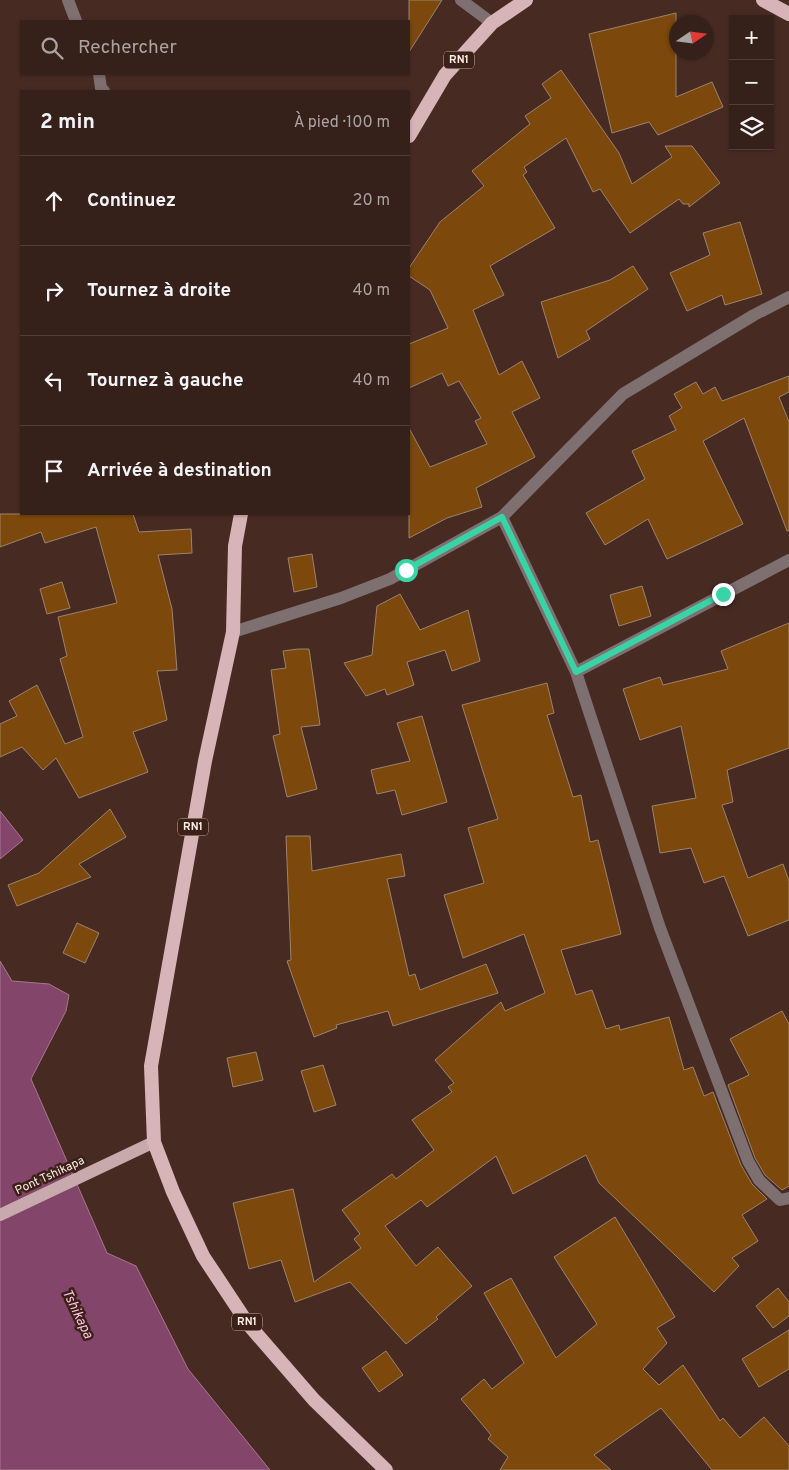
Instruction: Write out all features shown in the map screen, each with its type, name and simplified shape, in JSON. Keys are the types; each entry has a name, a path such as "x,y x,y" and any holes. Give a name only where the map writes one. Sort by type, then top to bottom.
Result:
{"highway":[{"name":"RN1","path":"410,134 445,75 492,23 526,0"},
{"path":"763,0 789,14"},
{"name":"RN1","path":"241,515 235,546 234,632 205,761 151,1066 154,1142 203,1256 248,1324 314,1400 386,1470"}],"main road":[{"name":"Pont Tshikapa","path":"0,1215 154,1142"}],"street":[{"path":"68,0 76,20"},
{"path":"461,0 492,23"},
{"path":"99,75 103,90"},
{"path":"234,632 341,598 390,579 502,517 623,394 754,315 789,297"},
{"path":"502,517 576,672 660,928 741,1144 759,1180 780,1200 789,1198"},
{"path":"576,672 789,560"}],"water":[{"path":"0,811 23,840 0,859"},
{"name":"Tshikapa","path":"0,961 12,981 49,984 69,995 66,1011 31,1079 107,1253 136,1266 188,1369 270,1470 0,1470"}],"building":[{"path":"409,0 442,0 410,50"},
{"path":"676,13 676,15 669,15 669,60 676,60 676,97 712,82 723,107 658,135 649,122 612,133 589,34"},
{"path":"561,70 619,153 632,184 672,157 665,146 692,146 720,183 689,207 689,204 683,204 679,199 630,233 600,189 593,192 566,138 524,167 527,172 523,175 555,228 490,266 504,295 473,310 499,375 522,361 540,398 512,412 535,457 476,488 482,507 447,518 409,538 410,430 430,467 487,444 475,421 481,418 459,381 448,386 442,373 410,388 410,344 448,328 430,290 410,277 410,267 440,222 484,186 472,171 530,124 525,116 551,98 542,84"},
{"path":"740,222 762,294 725,305 722,295 687,311 670,273 710,255 703,233"},
{"path":"633,266 648,289 586,331 590,339 558,358 541,302 610,280"},
{"path":"789,376 789,392 779,397 789,422 789,531 787,531 744,418 703,441 743,524 667,559 648,519 605,545 586,513 645,479 632,451 676,430 669,416 682,408 674,394 696,382 703,394 715,387 722,401"},
{"path":"0,514 133,515 139,532 191,529 192,553 158,555 172,609 177,670 157,671 167,720 133,732 148,772 79,798 56,758 43,770 22,747 0,757 0,724 17,716 9,701 37,685 65,744 83,737 60,659 67,656 58,617 117,603 96,527 45,543 41,532 0,547"},
{"path":"312,554 317,587 294,592 288,558"},
{"path":"62,582 70,608 47,614 40,589"},
{"path":"642,586 651,616 619,626 610,595"},
{"path":"400,594 420,630 468,610 480,661 452,671 445,650 407,662 414,685 387,695 385,689 366,696 344,663 372,655 377,606"},
{"path":"789,623 789,748 727,770 733,802 722,805 748,878 783,864 789,881 789,920 748,936 724,876 704,883 691,848 660,853 652,806 696,798 681,726 640,740 623,689 660,677 663,685 728,669 721,651"},
{"path":"309,649 320,725 301,727 317,789 287,797 273,736 280,734 271,670 286,668 283,651"},
{"path":"547,683 554,713 547,715 573,797 581,795 590,842 598,840 621,934 561,950 576,995 592,990 606,1029 619,1025 620,1030 669,1017 684,1070 693,1067 704,1096 713,1092 741,1165 752,1184 767,1199 742,1215 758,1241 732,1258 739,1266 714,1292 599,1183 586,1155 513,1194 496,1156 427,1207 421,1200 385,1226 416,1266 438,1247 472,1286 436,1317 438,1319 406,1344 350,1282 295,1302 281,1260 249,1269 233,1203 293,1189 314,1282 361,1248 354,1239 360,1234 342,1210 392,1174 396,1179 434,1150 412,1120 452,1092 448,1087 454,1083 435,1060 501,1002 505,1011 545,993 524,934 463,958 444,895 484,883 468,828 498,819 462,705"},
{"path":"422,716 447,802 402,815 395,790 377,794 371,770 410,761 397,723"},
{"path":"110,809 126,837 79,864 91,877 17,906 8,885 39,873"},
{"path":"286,836 310,836 312,871 401,854 405,876 387,879 409,976 415,974 420,990 486,964 498,993 393,1026 388,1011 336,1025 337,1028 314,1037 287,961 291,960"},
{"path":"77,923 99,933 85,963 63,953"},
{"path":"782,1011 789,1024 789,1186 782,1190 765,1175 755,1158 728,1085 749,1075 730,1039"},
{"path":"256,1052 263,1080 233,1087 227,1058"},
{"path":"323,1065 336,1105 314,1112 301,1071"},
{"path":"615,1217 675,1317 657,1328 667,1343 643,1369 659,1385 683,1365 720,1421 723,1418 740,1438 764,1417 789,1446 789,1470 712,1470 661,1408 594,1455 611,1470 500,1470 508,1457 488,1439 491,1435 461,1399 484,1379 492,1389 524,1363 484,1293 511,1278 556,1358 597,1324 554,1257"},
{"path":"778,1288 789,1302 789,1316 773,1328 756,1306"},
{"path":"789,1330 789,1369 759,1387 742,1359"},
{"path":"386,1351 403,1375 379,1392 362,1368"}],"route":[{"path":"406,570 502,517 576,672 723,594"}]}
